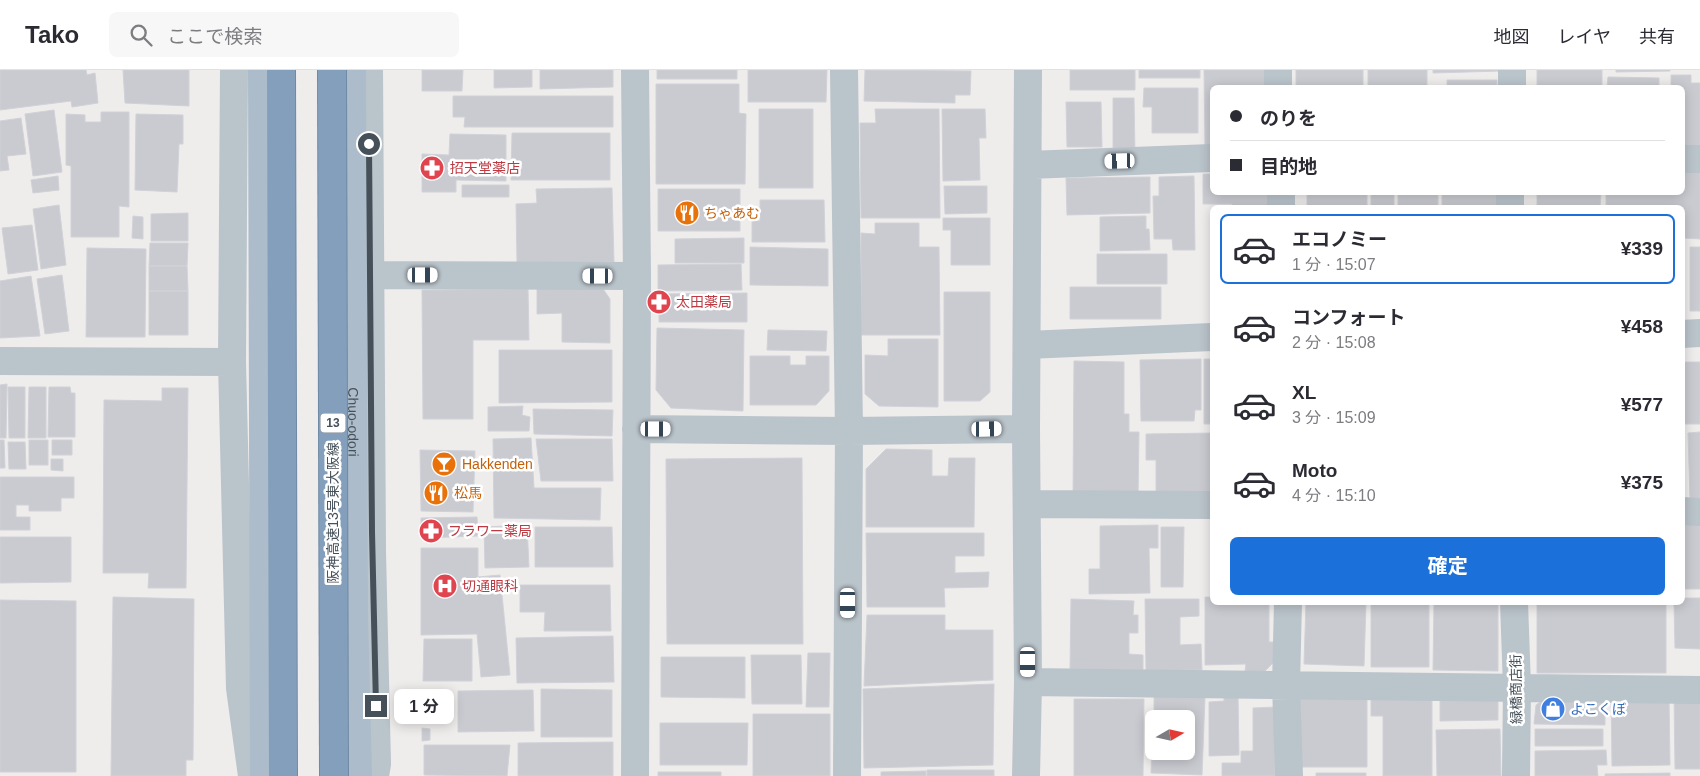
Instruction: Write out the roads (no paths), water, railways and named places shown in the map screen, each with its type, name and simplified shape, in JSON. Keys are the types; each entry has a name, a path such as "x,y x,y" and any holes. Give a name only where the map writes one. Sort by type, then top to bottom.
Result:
{"highway":[{"path":"280,70 283,776"},
{"name":"阪神高速13号東大阪線","path":"332,70 334,776"}],"main road":[{"path":"262,70 264,776"},
{"name":"Chuo-odori","path":"352,70 354,615 358,776"}],"street":[{"path":"234,70 232,362 240,688 252,776"},
{"path":"370,70 369,275 372,552 377,764 375,776"},
{"path":"635,70 637,276 636,776"},
{"path":"844,70 849,431 847,776"},
{"path":"1026,776 1028,682 1026,429 1028,70"},
{"path":"1278,70 1278,85"},
{"path":"1512,70 1512,85"},
{"path":"1028,164 1210,158"},
{"path":"1685,159 1700,159"},
{"path":"369,275 637,276"},
{"path":"1685,334 1700,333"},
{"path":"1027,345 1210,337"},
{"path":"0,362 232,362"},
{"path":"636,429 849,431 1026,429"},
{"path":"1028,504 1210,505"},
{"path":"1685,511 1700,512"},
{"path":"1288,605 1286,685 1289,776"},
{"name":"緑橋商店街","path":"1514,605 1517,687 1516,776"},
{"path":"1028,682 1700,690"}],"place":[{"name":"招天堂薬店","path":"432,168"},
{"name":"ちゃあむ","path":"687,213"},
{"name":"太田薬局","path":"659,302"},
{"name":"Hakkenden","path":"444,464"},
{"name":"松馬","path":"436,493"},
{"name":"フラワー薬局","path":"431,531"},
{"name":"切通眼科","path":"445,586"},
{"name":"よこくぼ","path":"1553,709"}]}
